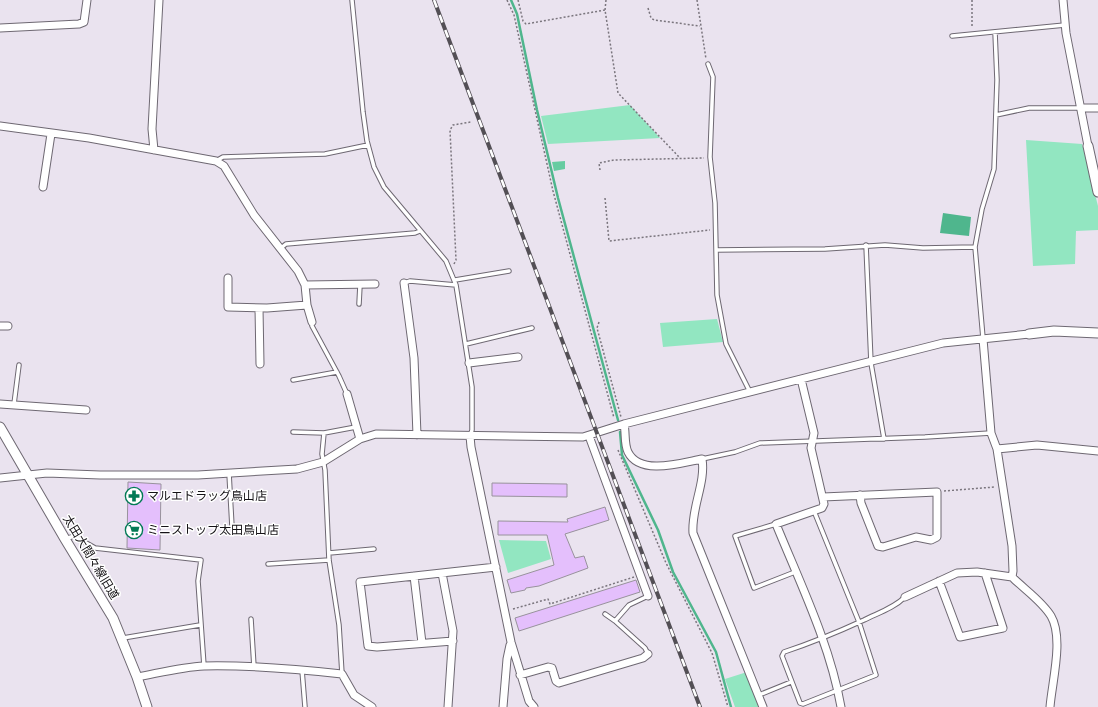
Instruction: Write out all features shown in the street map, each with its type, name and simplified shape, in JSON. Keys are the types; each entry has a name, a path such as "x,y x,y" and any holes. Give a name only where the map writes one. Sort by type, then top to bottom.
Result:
{"street":[{"path":"0,28 79,24 84,22 86,17 87,0"},
{"path":"154,150 152,129 159,0"},
{"path":"1063,0 1065,25 1098,192"},
{"path":"1081,108 1098,108"},
{"path":"0,126 216,161 224,166 254,215 298,271 305,285 307,305 312,322"},
{"path":"43,187 51,134"},
{"path":"228,278 228,306 259,308 307,305"},
{"path":"404,283 414,358 416,435"},
{"path":"305,285 375,284"},
{"path":"259,308 260,364"},
{"path":"0,478 28,474 198,475 297,469 323,462 360,439 376,434 589,436 624,424 943,344 1054,331 1098,333"},
{"path":"983,339 991,433 997,449 1012,546 1014,571 1012,577"},
{"path":"469,363 518,357"},
{"path":"802,379 814,433 813,442 810,448 823,497 822,508 776,524 822,639 838,690 841,707"},
{"path":"346,394 360,439"},
{"path":"0,404 86,410"},
{"path":"624,424 627,451 633,458 646,465 658,467 702,459 702,476 692,522 693,533 763,707"},
{"name":"太田大間々線旧道","path":"0,427 113,618 137,677 147,707"},
{"path":"470,436 471,448 511,642 528,701 534,707"},
{"path":"589,436 648,596"},
{"path":"997,449 1037,445 1098,451"},
{"path":"823,497 860,495 937,492 937,537 931,540 916,537 883,547 878,546 861,503 860,495"},
{"path":"454,641 376,647 368,646 360,582 496,567"},
{"path":"905,597 957,573 967,571 1012,577 1038,601 1051,617 1058,638 1050,707"},
{"path":"442,572 454,641 448,707"},
{"path":"939,581 960,638 1003,628 986,573"},
{"path":"414,576 422,643"},
{"path":"503,707 507,659 511,642"},
{"path":"520,675 548,667 552,668 556,681 559,683 643,658 648,654"},
{"path":"137,677 204,666 302,669 342,674 354,695 372,707"}],"lane":[{"path":"352,0 363,112 368,145 374,167 384,187 450,268 455,280 472,387 472,430 470,436"},
{"path":"952,36 1065,25"},
{"path":"983,339 975,247 982,209 994,169 997,80 995,32"},
{"path":"708,64 712,77 710,158 715,203 717,295 726,344 750,392"},
{"path":"996,115 1029,108 1075,110 1081,108"},
{"path":"216,161 223,158 325,154 368,145"},
{"path":"281,248 286,244 408,234 420,231"},
{"path":"716,250 825,249 866,245 923,248 975,247"},
{"path":"866,245 871,363 884,439"},
{"path":"455,280 510,271"},
{"path":"404,283 410,281 456,285"},
{"path":"359,304 360,285"},
{"path":"312,322 312,326 337,372 346,394"},
{"path":"466,344 532,328"},
{"path":"14,404 19,365"},
{"path":"293,380 337,372"},
{"path":"293,432 324,433 356,427"},
{"path":"324,433 322,454 329,560 339,625 342,674"},
{"path":"702,459 735,452 760,443 884,439 991,433"},
{"path":"229,472 232,527"},
{"path":"814,511 859,622 876,675 803,704 800,703 782,656 784,652 822,639 859,622 894,606 905,597"},
{"path":"776,524 735,536 754,588 795,572"},
{"path":"65,539 74,536 94,548 201,560 198,581 204,666"},
{"path":"329,554 374,549"},
{"path":"268,564 329,560"},
{"path":"615,621 629,605 648,596"},
{"path":"605,614 645,648 648,654"},
{"path":"251,619 254,668"},
{"path":"121,639 200,625"},
{"path":"302,669 305,707"},
{"path":"759,695 791,682"}],"path":[{"path":"507,0 514,15 553,191 616,427"},
{"path":"518,0 523,21 526,24 606,10"},
{"path":"606,0 606,10 618,93 680,158"},
{"path":"697,0 705,56 708,64"},
{"path":"972,0 972,33"},
{"path":"648,8 651,18 654,20 700,26"},
{"path":"450,268 456,260 450,130 452,125 471,122"},
{"path":"600,170 600,163 602,162 710,158"},
{"path":"605,198 609,241 716,229"},
{"path":"599,322 597,328 624,424"},
{"path":"618,449 620,457 642,504 669,570 712,652 728,707"},
{"path":"937,492 996,487 1004,490"},
{"path":"511,610 548,599 550,604 638,576"}],"shaded area":[{"path":"630,105 660,138 548,144 541,116"},
{"path":"1026,140 1082,144 1098,206 1098,230 1076,231 1075,264 1033,266"},
{"path":"565,161 565,169 554,171 552,162"},
{"path":"943,213 971,217 969,236 940,233"},
{"path":"717,319 723,342 663,347 660,323"},
{"path":"499,540 546,541 551,559 508,573"},
{"path":"747,672 760,707 735,707 725,679"}],"building":[{"path":"128,482 161,484 160,550 127,548"},
{"path":"492,483 567,484 567,497 492,496"},
{"path":"605,507 609,520 565,534 575,558 584,556 588,568 539,586 526,588 525,590 511,593 507,580 554,565 547,535 498,535 498,521 568,522 567,519"},
{"path":"636,580 640,592 519,631 515,618"}],"waterway":[{"path":"511,0 517,14 537,110 558,198 618,420"},
{"path":"620,432 622,455 658,530 673,572 716,652 731,707"}],"railway":[{"path":"434,0 700,707"}],"place":[{"name":"マルエドラッグ鳥山店","path":"134,496"},
{"name":"ミニストップ太田鳥山店","path":"134,530"}]}
